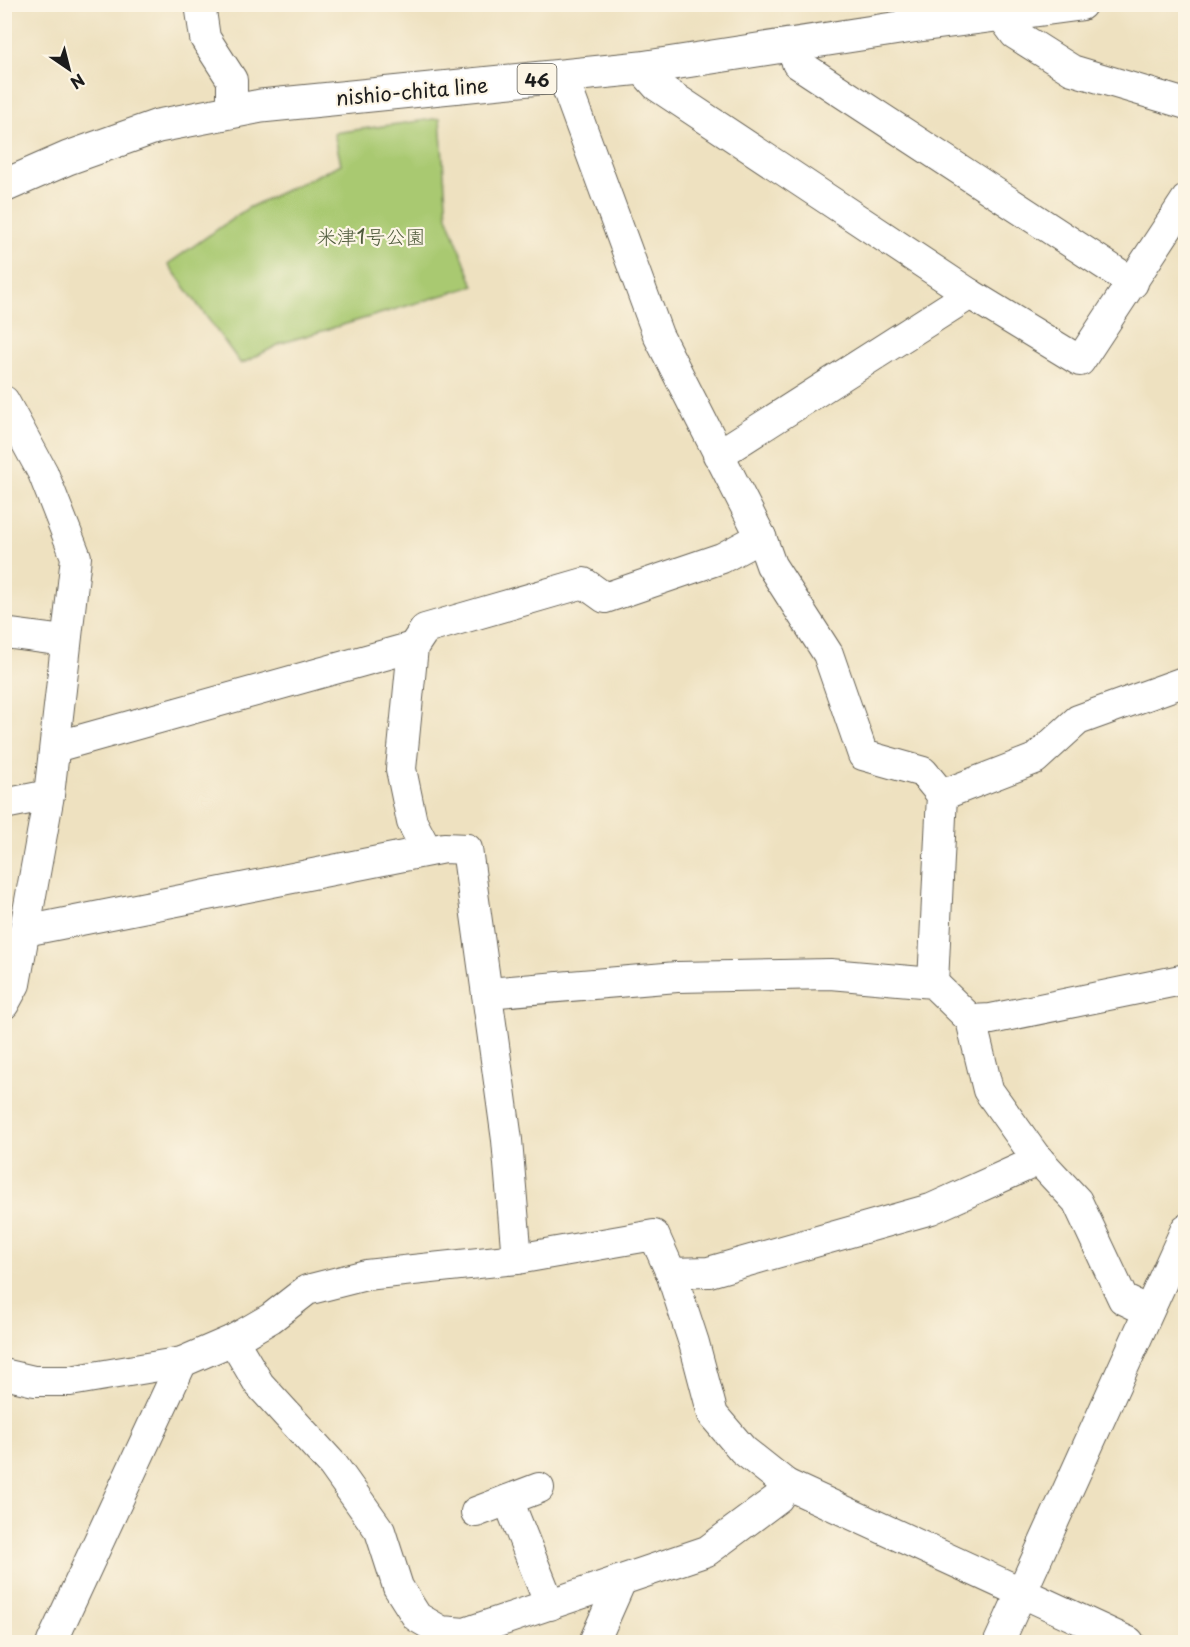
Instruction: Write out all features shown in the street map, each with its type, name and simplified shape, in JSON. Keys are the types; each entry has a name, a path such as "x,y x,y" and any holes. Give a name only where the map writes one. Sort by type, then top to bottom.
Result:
{"main road":[{"name":"nishio-chita line","path":"4,186 68,158 158,126 261,106 641,68 792,44 911,15 1001,15 1080,4"}],"street":[{"path":"200,4 205,38 232,81 232,111"},
{"path":"1001,15 1015,34 1072,70 1185,104"},
{"path":"792,44 797,63 1133,283"},
{"path":"641,68 657,86 970,294 1080,361 1185,200"},
{"path":"562,77 658,335 761,537 771,565 828,654 863,755 923,772 942,795 933,983"},
{"path":"718,455 970,294"},
{"path":"4,401 43,473 76,557 49,795 15,984 4,1004"},
{"path":"427,851 412,822 401,769 413,647 425,629 584,583 605,598 722,558 761,537"},
{"path":"4,633 65,641"},
{"path":"55,747 413,647"},
{"path":"942,795 1035,759 1078,720 1185,681"},
{"path":"4,804 49,795"},
{"path":"25,931 427,851 444,848 467,849 507,1140 517,1259"},
{"path":"487,993 677,977 830,974 933,983 971,1020 988,1090 1039,1160 1077,1201 1123,1299 1148,1311"},
{"path":"971,1020 991,1019 1185,979"},
{"path":"671,1273 709,1272 931,1209 1039,1160"},
{"path":"999,1642 1185,1229"},
{"path":"4,1374 34,1381 70,1381 182,1362 233,1340 272,1318 307,1290 366,1275 517,1259 654,1235 671,1273 694,1343 713,1415 743,1450 786,1484 1129,1642"},
{"path":"233,1340 259,1384 333,1465 380,1531 398,1587 417,1617 441,1631 465,1634 707,1551 778,1498 786,1484"},
{"path":"52,1642 182,1362"},
{"path":"476,1512 539,1488"},
{"path":"508,1500 550,1605"},
{"path":"594,1642 621,1581"}],"green space":[{"name":"米津1号公園","path":"440,118 447,216 474,286 282,343 241,364 168,264 248,208 341,164 334,133"}]}
